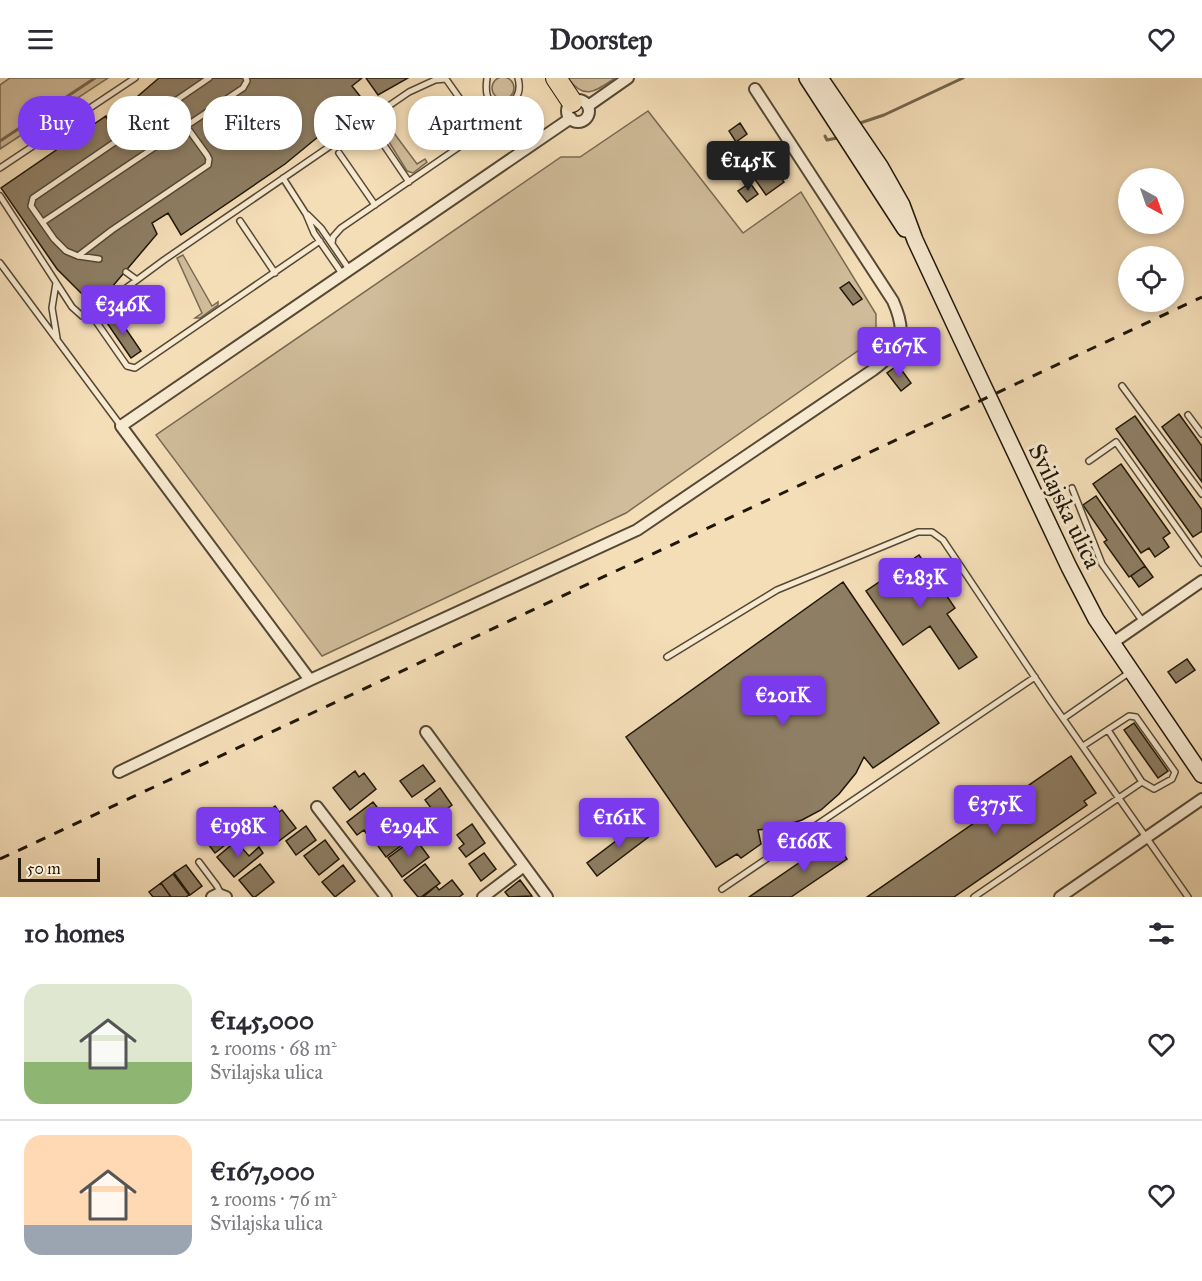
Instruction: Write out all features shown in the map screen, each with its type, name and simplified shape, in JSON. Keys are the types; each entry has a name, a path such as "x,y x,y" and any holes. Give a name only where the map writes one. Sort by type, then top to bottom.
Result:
{"highway":[{"path":"556,78 577,109"}],"main road":[{"name":"Svilajska ulica","path":"807,78 894,213 915,240"},
{"name":"Svilajska ulica","path":"820,78 893,187 909,219 915,240 1069,567 1111,644 1202,775"}],"street":[{"path":"310,680 121,426 346,273 577,109 628,78"},
{"path":"118,772 310,680 637,530 873,370 895,351 902,327 893,301 755,88"},
{"path":"1111,644 1201,583"},
{"path":"426,732 547,897"},
{"path":"1060,897 1202,799"},
{"path":"317,807 386,897"},
{"path":"483,897 524,866"}],"lane":[{"path":"0,168 135,78"},
{"path":"99,259 78,256 60,246 32,206 33,198 209,78"},
{"path":"191,123 243,88 247,81 246,78"},
{"path":"332,243 337,232 348,223 472,140 477,132 477,123 446,78 418,87 396,102"},
{"path":"487,78 486,95 493,105 501,108 514,101 519,94 521,87 518,78"},
{"path":"78,256 112,230 208,165 209,159 191,133"},
{"path":"43,222 150,150"},
{"path":"320,242 135,368 127,366 97,324 95,317 101,308 137,280 324,150"},
{"path":"388,150 409,182"},
{"path":"339,153 375,205"},
{"path":"283,178 306,214 320,242 346,273"},
{"path":"0,196 77,313 95,317"},
{"path":"306,214 317,223 332,243 346,273"},
{"path":"240,221 274,273"},
{"path":"0,263 121,426"},
{"path":"126,272 137,280"},
{"path":"56,283 52,308 58,342"},
{"path":"1122,386 1202,494"},
{"path":"1188,415 1202,434"},
{"path":"1089,461 1116,442 1202,563"},
{"path":"1072,488 1102,564 1143,622"},
{"path":"667,657 777,590 918,532 932,532 943,540 1188,897"},
{"path":"1064,718 1130,672"},
{"path":"722,889 1035,677"},
{"path":"1083,746 1108,730 1130,716 1137,717 1174,772 1172,779 1154,789 1142,782 1108,730"},
{"path":"974,897 1142,782"},
{"path":"199,862 218,886 220,896"}],"shaded area":[{"path":"503,77 511,80 513,84 511,96 495,96 492,88 495,80"},
{"path":"10,78 108,78 81,96 18,96 18,137 0,149 0,85"},
{"path":"568,78 615,78 596,90 585,92 579,90"},
{"path":"648,111 743,233 801,192 876,314 876,328 869,343 626,513 322,656 156,435 561,157 580,157"},
{"path":"396,136 417,164 425,159 427,162 413,173 407,171 394,150 396,150"},
{"path":"183,255 212,306 218,302 218,305 200,318 195,318 202,313 177,258"}],"building":[{"path":"159,78 362,78 352,86 360,96 314,96 314,140 285,164 181,235 168,213 152,223 157,234 95,307 57,269 1,188 56,150 95,150 95,124 106,116 107,150 191,150 191,96 138,96"},
{"path":"366,78 408,78 378,95"},
{"path":"740,123 747,134 736,142 729,131"},
{"path":"738,145 750,160 726,177 715,162"},
{"path":"772,165 784,182 766,195 754,178"},
{"path":"750,183 758,194 747,202 738,191"},
{"path":"849,282 862,299 853,305 840,288"},
{"path":"115,313 141,351 131,358 105,320"},
{"path":"898,365 911,383 901,391 887,373"},
{"path":"1179,414 1202,446 1202,482 1162,427"},
{"path":"1135,416 1202,510 1202,531 1193,537 1116,429"},
{"path":"1121,464 1170,533 1163,538 1169,547 1155,557 1149,548 1141,553 1093,484"},
{"path":"1096,496 1145,566 1129,577 1104,542 1107,540 1083,505"},
{"path":"919,555 955,608 947,614 977,657 959,669 930,626 903,645 866,591"},
{"path":"1145,566 1153,577 1139,587 1131,576"},
{"path":"843,582 939,723 873,768 864,757 856,773 839,794 821,810 802,820 777,828 758,830 761,844 741,858 737,854 716,867 626,737"},
{"path":"1187,659 1195,670 1176,683 1168,672"},
{"path":"1134,723 1168,771 1158,778 1124,730"},
{"path":"1071,756 1096,793 1084,801 1087,805 954,897 867,897"},
{"path":"423,765 435,781 412,797 400,781"},
{"path":"355,771 359,777 364,773 376,789 350,810 333,788"},
{"path":"440,788 452,805 437,816 425,800"},
{"path":"373,802 388,821 368,836 364,830 357,835 347,822"},
{"path":"275,806 279,812 282,810 296,828 275,844 257,820"},
{"path":"229,822 239,834 215,853 202,836"},
{"path":"392,822 407,841 386,857 372,838"},
{"path":"641,822 651,835 597,876 587,863"},
{"path":"472,824 485,843 466,857 459,848 464,844 457,835"},
{"path":"306,826 316,840 296,855 286,841"},
{"path":"415,838 429,857 402,877 388,858"},
{"path":"834,839 847,859 791,897 749,897"},
{"path":"325,840 339,859 319,875 304,856"},
{"path":"236,841 249,856 259,847 263,853 234,877 217,857"},
{"path":"484,853 496,869 481,881 469,864"},
{"path":"260,864 274,882 253,897 239,880"},
{"path":"425,864 440,883 418,897 404,880"},
{"path":"186,865 202,886 190,895 174,873"},
{"path":"343,865 355,881 335,897 322,882"},
{"path":"173,874 189,895 186,897 171,897 161,883"},
{"path":"452,880 463,894 459,897 423,897 436,886 439,890"},
{"path":"520,880 532,896 509,897 505,892"},
{"path":"161,883 171,897 153,897 149,892"}],"waterway":[{"path":"0,141 95,78"},
{"path":"860,123 884,115 963,78"},
{"path":"825,136 827,140 837,138"}],"railway":[{"path":"0,859 1202,297"}]}
